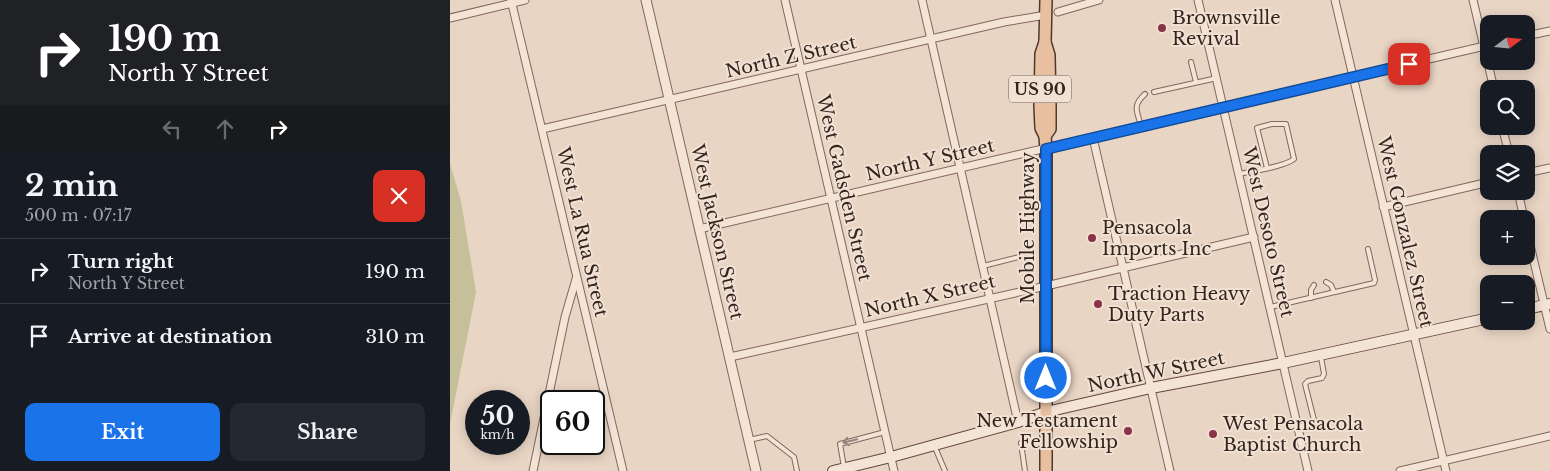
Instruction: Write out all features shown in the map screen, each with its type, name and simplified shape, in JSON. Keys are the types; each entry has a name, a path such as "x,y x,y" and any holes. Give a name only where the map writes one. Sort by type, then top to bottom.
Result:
{"main road":[{"name":"Mobile Highway","path":"1043,470 1046,412 1046,136 1050,129 1049,55 1045,42 1046,0"},
{"name":"North W Street","path":"833,471 934,446 1046,412 1151,388 1283,363 1480,320"}],"street":[{"path":"450,18 525,0"},
{"name":"West Jackson Street","path":"646,0 756,471"},
{"name":"West Gadsden Street","path":"785,0 894,471"},
{"path":"922,0 1018,422"},
{"path":"1058,12 1099,0"},
{"name":"West Desoto Street","path":"1198,0 1308,471"},
{"name":"West Gonzalez Street","path":"1335,0 1446,471"},
{"path":"1473,0 1480,25"},
{"name":"West La Rua Street","path":"511,2 623,471"},
{"name":"North Z Street","path":"542,129 1004,22 1046,15"},
{"path":"1535,34 1550,31"},
{"name":"North Y Street","path":"699,229 1480,47"},
{"path":"1093,138 1170,471"},
{"path":"1535,171 1550,168"},
{"path":"1384,206 1480,184"},
{"name":"North X Street","path":"730,357 1254,237"},
{"path":"1535,261 1547,304 1550,329"},
{"path":"533,471 565,317 576,278"},
{"path":"1400,471 1550,436"}],"lane":[{"path":"1191,62 1196,82"},
{"path":"1154,92 1217,78"},
{"path":"1141,126 1136,106 1145,94"},
{"path":"1239,174 1267,168 1290,162 1294,159 1286,124 1272,124 1257,128 1267,168"},
{"path":"1270,307 1375,282 1368,249"},
{"path":"983,266 1022,256"},
{"path":"1326,282 1334,292"},
{"path":"1311,298 1311,290 1314,285"},
{"path":"1298,427 1312,423 1314,420 1305,384 1308,381 1322,378 1324,374 1320,355"},
{"path":"844,468 840,444 885,432"},
{"path":"749,440 768,436 794,457 797,471"},
{"path":"1021,443 1025,471"},
{"path":"934,446 945,471"}],"shaded area":[{"path":"450,164 461,201 476,292 450,424"}],"place":[{"name":"Brownsville Revival","path":"1162,28"},
{"name":"Pensacola Imports Inc","path":"1092,238"},
{"name":"Traction Heavy Duty Parts","path":"1098,304"},
{"name":"New Testament Fellowship","path":"1128,431"},
{"name":"West Pensacola Baptist Church","path":"1213,434"}],"route":[{"path":"1046,378 1046,149 1409,64"}]}
